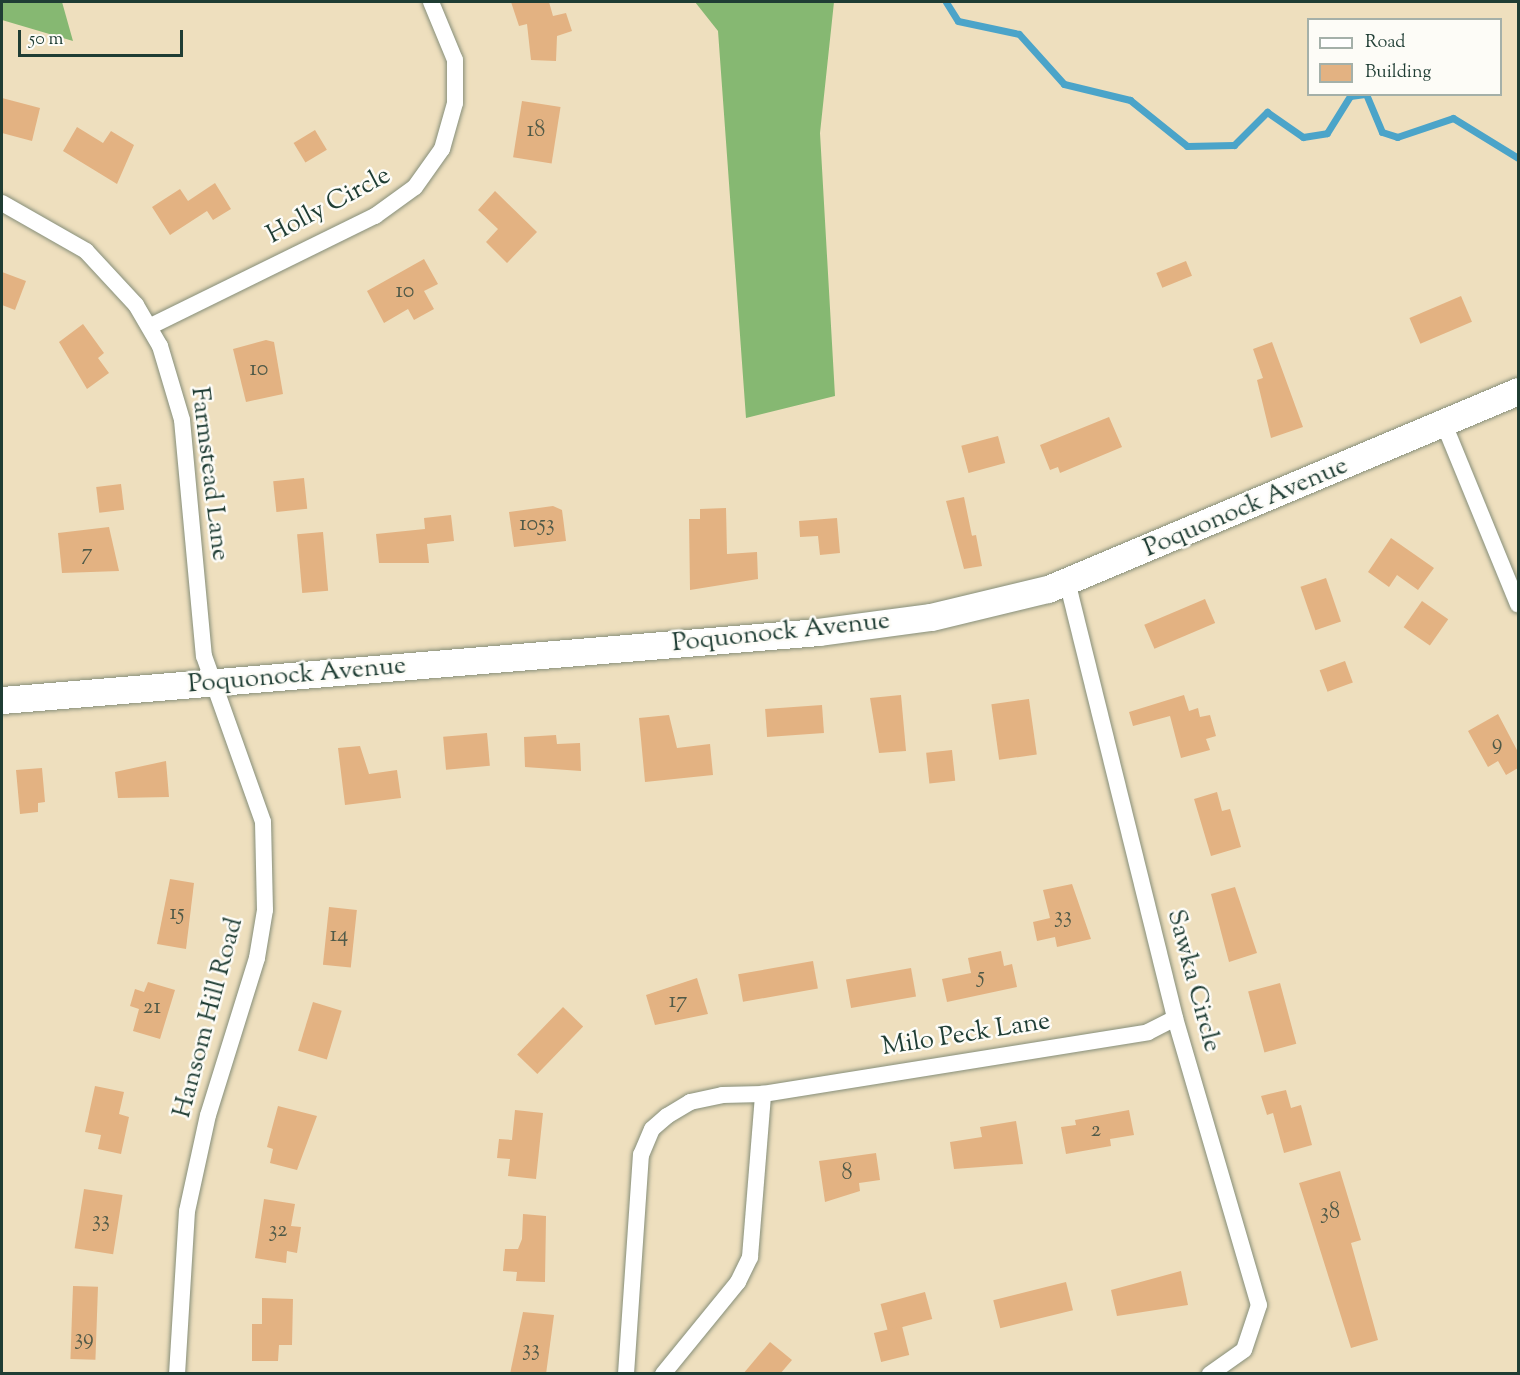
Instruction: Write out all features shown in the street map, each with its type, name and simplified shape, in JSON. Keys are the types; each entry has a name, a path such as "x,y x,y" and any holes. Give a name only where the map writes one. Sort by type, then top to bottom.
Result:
{"main road":[{"name":"Poquonock Avenue","path":"2,700 211,684 882,624 1067,581 1518,391"}],"street":[{"name":"Holly Circle","path":"151,326 375,216 415,188 442,148 455,103 455,60 431,2"},
{"name":"Farmstead Lane","path":"2,203 86,251 151,326 182,420 204,656 211,684"},
{"path":"1444,424 1518,604"},
{"name":"Sawka Circle","path":"1067,581 1175,1018 1259,1305 1244,1350 1210,1374"},
{"name":"Hansom Hill Road","path":"177,1374 187,1211 208,1115 257,958 265,910 263,822 211,684"},
{"name":"Milo Peck Lane","path":"626,1374 634,1211 641,1155 652,1129 690,1102 763,1094 1148,1032 1175,1018"},
{"path":"663,1374 738,1282 750,1257 763,1094"}],"green space":[{"path":"2,2 62,2 73,41 2,20"},
{"path":"695,2 834,2 820,133 835,396 746,418 718,31"}],"building":[{"path":"511,2 549,2 553,16 566,13 572,31 557,36 556,61 531,60 527,24 519,26"},
{"path":"2,98 40,108 32,141 2,133"},
{"path":"522,101 561,107 552,163 513,157"},
{"path":"77,127 103,143 111,131 134,145 117,184 63,151"},
{"path":"315,130 327,150 305,163 294,143"},
{"path":"215,183 231,209 213,220 207,211 170,235 152,207 180,189 188,201"},
{"path":"495,191 537,232 507,263 486,242 498,229 478,210"},
{"path":"424,259 438,284 424,291 434,309 414,320 408,309 384,323 367,291"},
{"path":"1186,261 1192,276 1162,288 1156,273"},
{"path":"2,272 26,281 15,310 2,305"},
{"path":"1461,296 1472,322 1420,344 1409,318"},
{"path":"83,324 104,353 98,358 109,373 87,389 59,342"},
{"path":"266,340 274,342 283,394 246,402 233,349"},
{"path":"1272,342 1303,427 1271,438 1257,380 1263,378 1253,349"},
{"path":"1109,417 1122,447 1060,473 1058,467 1050,470 1040,445"},
{"path":"998,436 1005,463 969,473 961,446"},
{"path":"304,478 307,509 276,512 273,481"},
{"path":"121,484 124,510 99,513 96,487"},
{"path":"964,497 972,536 976,535 982,566 964,569 946,501"},
{"path":"553,506 562,510 566,541 514,547 509,512"},
{"path":"726,508 727,554 757,552 758,579 690,590 689,519 700,519 700,509"},
{"path":"451,515 454,541 427,544 429,563 379,563 376,534 425,529 424,518"},
{"path":"837,518 840,553 820,555 818,536 800,537 799,521"},
{"path":"109,527 119,571 62,573 58,533"},
{"path":"323,532 328,591 302,593 297,534"},
{"path":"1391,538 1434,568 1418,590 1397,575 1389,587 1368,572"},
{"path":"1326,578 1341,621 1315,630 1300,587"},
{"path":"1205,599 1215,623 1154,649 1144,625"},
{"path":"1422,601 1448,619 1430,646 1404,627"},
{"path":"1345,661 1353,683 1327,692 1320,670"},
{"path":"901,695 906,751 879,753 870,698"},
{"path":"1184,695 1189,711 1198,708 1200,717 1210,715 1216,736 1206,739 1210,750 1181,758 1170,716 1133,726 1129,712"},
{"path":"1029,699 1037,754 999,760 991,704"},
{"path":"822,705 824,733 767,737 765,709"},
{"path":"1498,714 1518,752 1518,768 1506,775 1498,761 1488,767 1468,731"},
{"path":"669,715 677,748 710,744 713,775 645,782 639,718"},
{"path":"487,733 490,766 446,770 443,737"},
{"path":"556,735 557,744 580,743 581,771 525,767 524,737"},
{"path":"360,746 369,774 397,770 401,798 345,805 338,748"},
{"path":"952,750 955,781 929,784 926,753"},
{"path":"166,761 169,797 118,798 115,772"},
{"path":"42,768 45,802 38,803 38,812 20,814 16,770"},
{"path":"1217,792 1222,811 1230,809 1241,847 1211,856 1194,799"},
{"path":"170,879 194,883 186,949 157,944"},
{"path":"1072,884 1091,939 1057,947 1055,937 1037,941 1033,922 1050,918 1043,890"},
{"path":"1235,887 1257,953 1229,962 1211,894"},
{"path":"329,907 357,910 351,968 323,965"},
{"path":"1001,951 1004,966 1012,964 1017,987 947,1002 942,979 971,973 968,958"},
{"path":"813,961 818,989 743,1002 738,974"},
{"path":"911,968 916,997 851,1008 846,979"},
{"path":"697,978 708,1014 655,1025 646,995"},
{"path":"148,982 175,990 160,1039 133,1031 139,1009 130,1006 135,989 144,992"},
{"path":"1280,983 1296,1044 1264,1052 1248,992"},
{"path":"313,1002 342,1011 327,1060 298,1051"},
{"path":"563,1007 583,1026 537,1074 517,1054"},
{"path":"95,1086 124,1092 119,1114 129,1117 121,1154 98,1149 101,1135 85,1132"},
{"path":"1286,1090 1291,1108 1301,1105 1312,1145 1284,1153 1273,1113 1267,1115 1261,1096"},
{"path":"278,1106 317,1116 297,1170 270,1163 273,1149 267,1147"},
{"path":"515,1110 543,1113 536,1179 508,1176 510,1159 497,1158 499,1139 512,1140"},
{"path":"1129,1110 1134,1135 1110,1139 1111,1146 1066,1154 1061,1127 1076,1125 1075,1120"},
{"path":"1016,1121 1023,1164 954,1169 950,1142 982,1137 980,1127"},
{"path":"876,1153 880,1180 859,1183 860,1191 825,1202 819,1161"},
{"path":"1340,1171 1361,1240 1351,1243 1378,1340 1351,1348 1299,1183"},
{"path":"84,1189 123,1195 113,1254 75,1248"},
{"path":"264,1199 295,1204 291,1226 301,1227 297,1253 287,1251 286,1263 255,1258"},
{"path":"523,1214 546,1216 545,1282 516,1281 517,1272 503,1271 505,1249 518,1249 522,1239"},
{"path":"1181,1271 1188,1305 1117,1316 1111,1290"},
{"path":"1066,1282 1073,1310 1000,1328 993,1300"},
{"path":"73,1286 98,1287 95,1360 70,1359"},
{"path":"925,1292 932,1319 888,1331 881,1304"},
{"path":"262,1298 293,1299 292,1345 279,1345 278,1361 252,1361 252,1324 262,1324"},
{"path":"523,1312 554,1315 546,1374 510,1374"},
{"path":"902,1326 909,1355 881,1362 874,1333"},
{"path":"770,1342 792,1360 780,1374 743,1374"}],"waterway":[{"path":"946,2 958,21 1019,34 1064,84 1130,100 1187,146 1234,145 1267,112 1303,137 1327,133 1350,96"},
{"path":"1367,96 1382,132 1397,137 1453,118 1518,158"}]}
